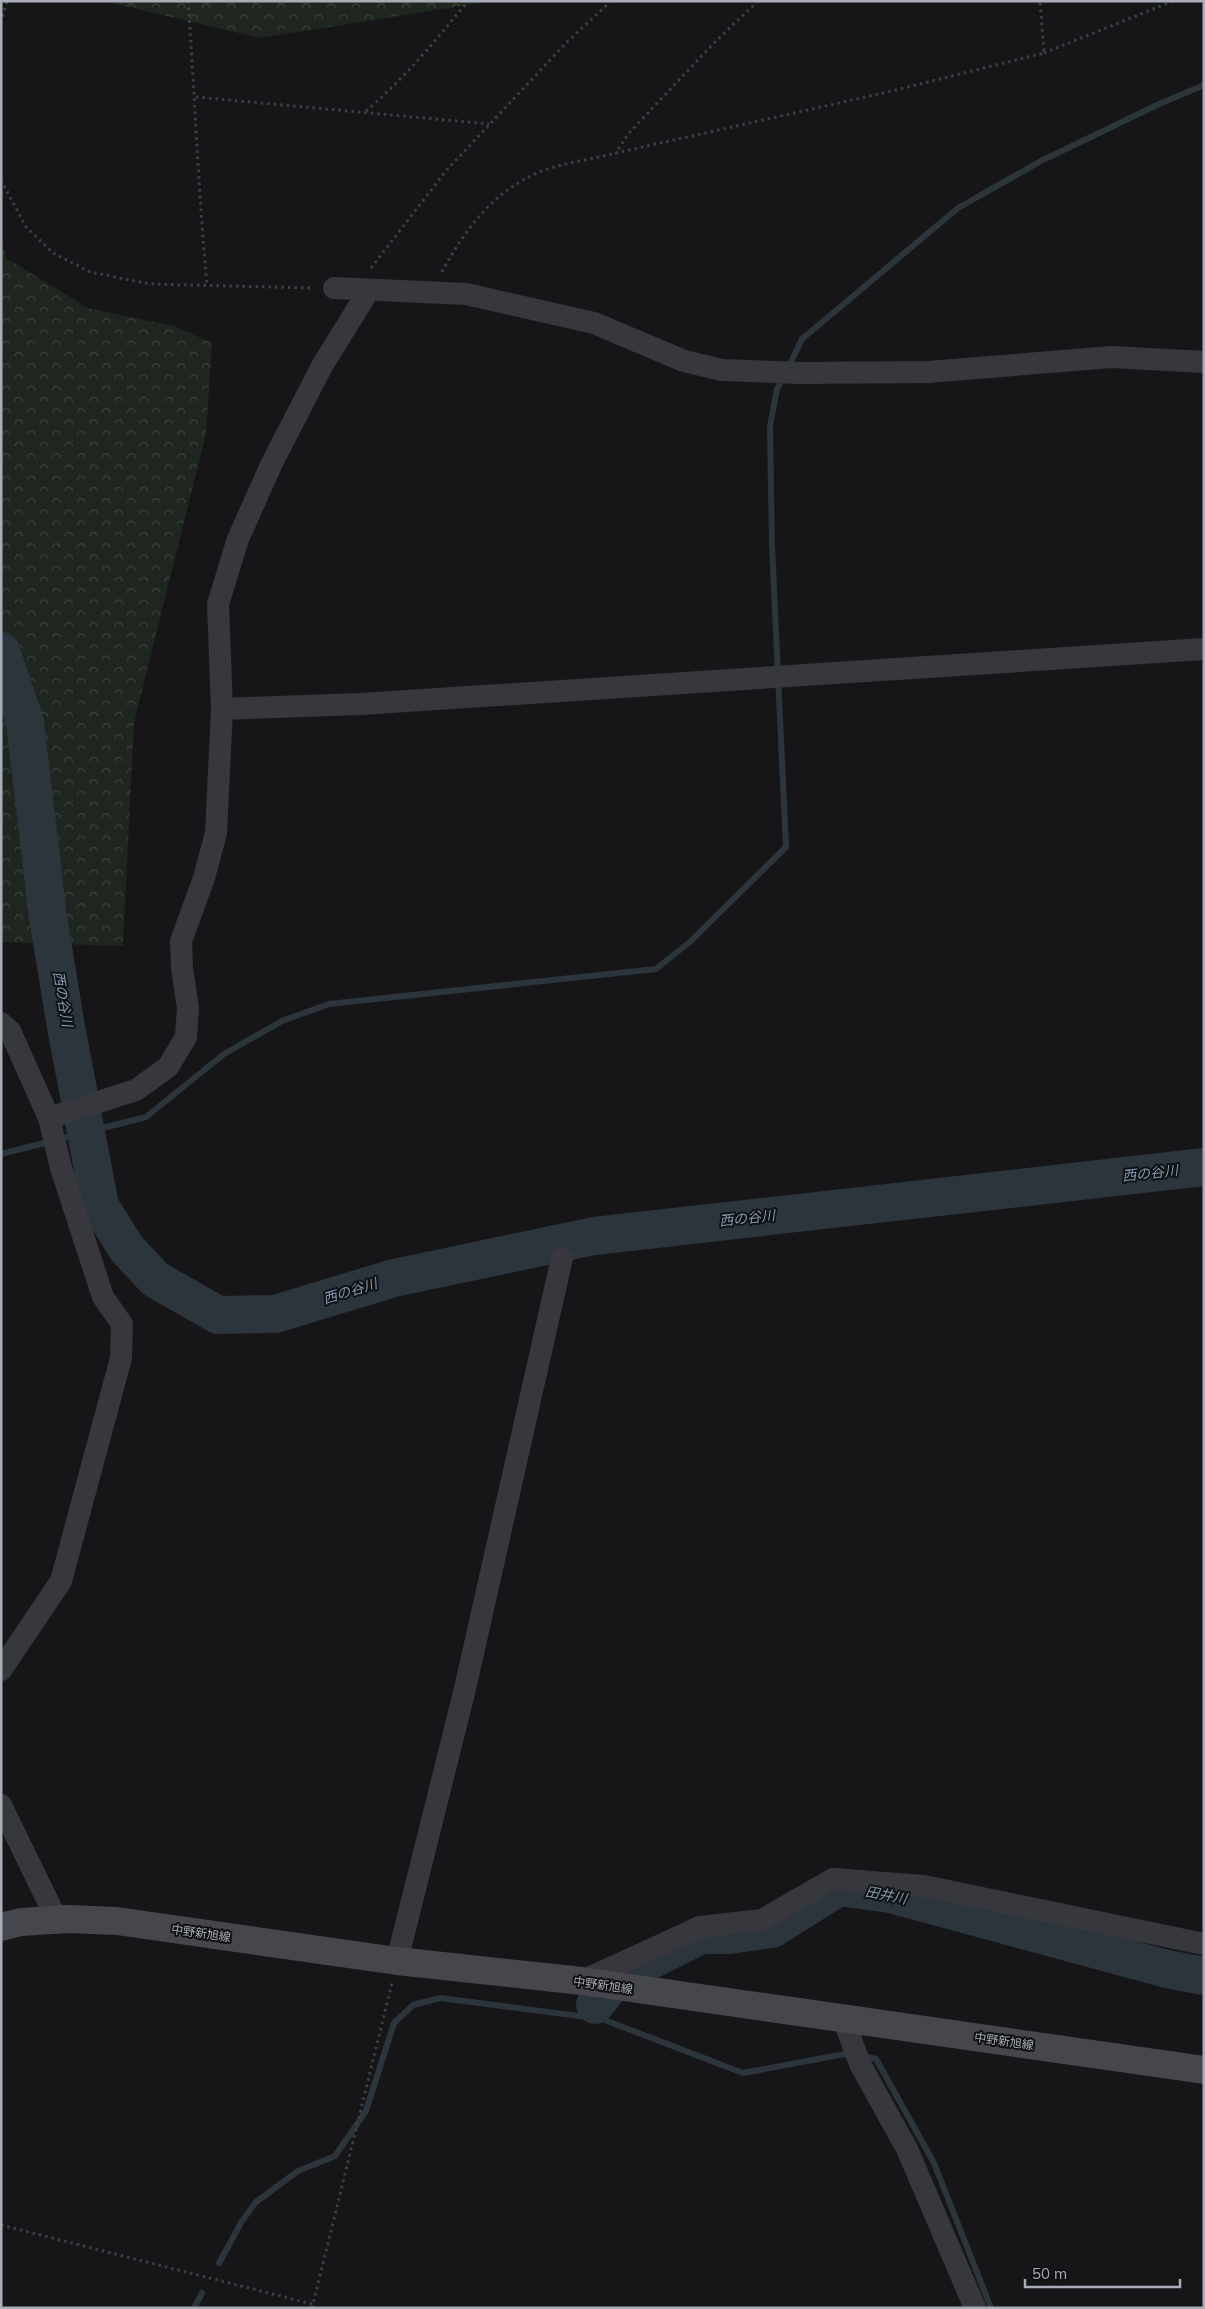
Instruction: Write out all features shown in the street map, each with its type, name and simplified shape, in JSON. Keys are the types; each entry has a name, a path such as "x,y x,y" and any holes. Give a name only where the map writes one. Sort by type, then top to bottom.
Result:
{"main road":[{"name":"中野新旭線","path":"8,1924 58,1920 117,1921 397,1961 582,1981 1204,2070"}],"street":[{"path":"49,1118 94,1106 136,1090 168,1067 186,1037 188,1008 182,968 181,941 204,878 216,833 222,709 218,604 238,539 272,463 322,366 352,289 466,294 594,323 684,361 722,370 800,373 928,372 1112,356 1204,362"},
{"path":"222,709 361,704 1204,649"},
{"path":"1,1023 10,1031 49,1118 61,1168 104,1297 122,1324 120,1358 61,1581 1,1670"},
{"path":"397,1961 464,1693 562,1258"},
{"path":"1,1805 58,1920"},
{"path":"582,1981 700,1926 762,1920 833,1879 924,1886 1204,1944"},
{"path":"843,2018 860,2064 907,2149 975,2308"}],"path":[{"path":"1,23 7,1"},
{"path":"188,1 196,98 198,190 206,284"},
{"path":"366,111 384,96 430,48 468,1"},
{"path":"1,180 26,227 52,254 90,272 150,284 352,289 445,172 566,43 611,1"},
{"path":"616,153 628,134 715,42 758,1"},
{"path":"1040,1 1044,54"},
{"path":"431,291 446,263 486,206 514,184 546,170 1044,54 1172,1"},
{"path":"196,98 366,111 490,124"},
{"path":"1,2225 312,2306 397,1961"}],"green space":[{"path":"103,1 493,1 260,38"},
{"path":"1,236 6,258 88,308 174,326 212,343 206,434 134,722 123,946 1,942"}],"waterway":[{"path":"788,368 802,339 958,208 1041,161 1157,105 1204,85"},
{"path":"1,1154 146,1117 224,1054 282,1021 329,1004 656,969 691,941 786,847 772,546 770,426 777,389 783,377"},
{"name":"西の谷川","path":"1,651 25,722 48,917 66,1027 100,1206 127,1249 155,1279 218,1315 275,1314 394,1278 594,1236 1204,1167"},
{"name":"田井川","path":"595,2005 617,1977 701,1935 729,1935 772,1929 839,1887 890,1894 1167,1969 1204,1976"},
{"path":"219,2263 242,2221 256,2202 298,2171 335,2156 366,2111 394,2023 413,2005 440,1998 602,2019 743,2073 850,2053"},
{"path":"862,2056 876,2059 934,2163 991,2308"},
{"path":"194,2308 202,2293"}]}
